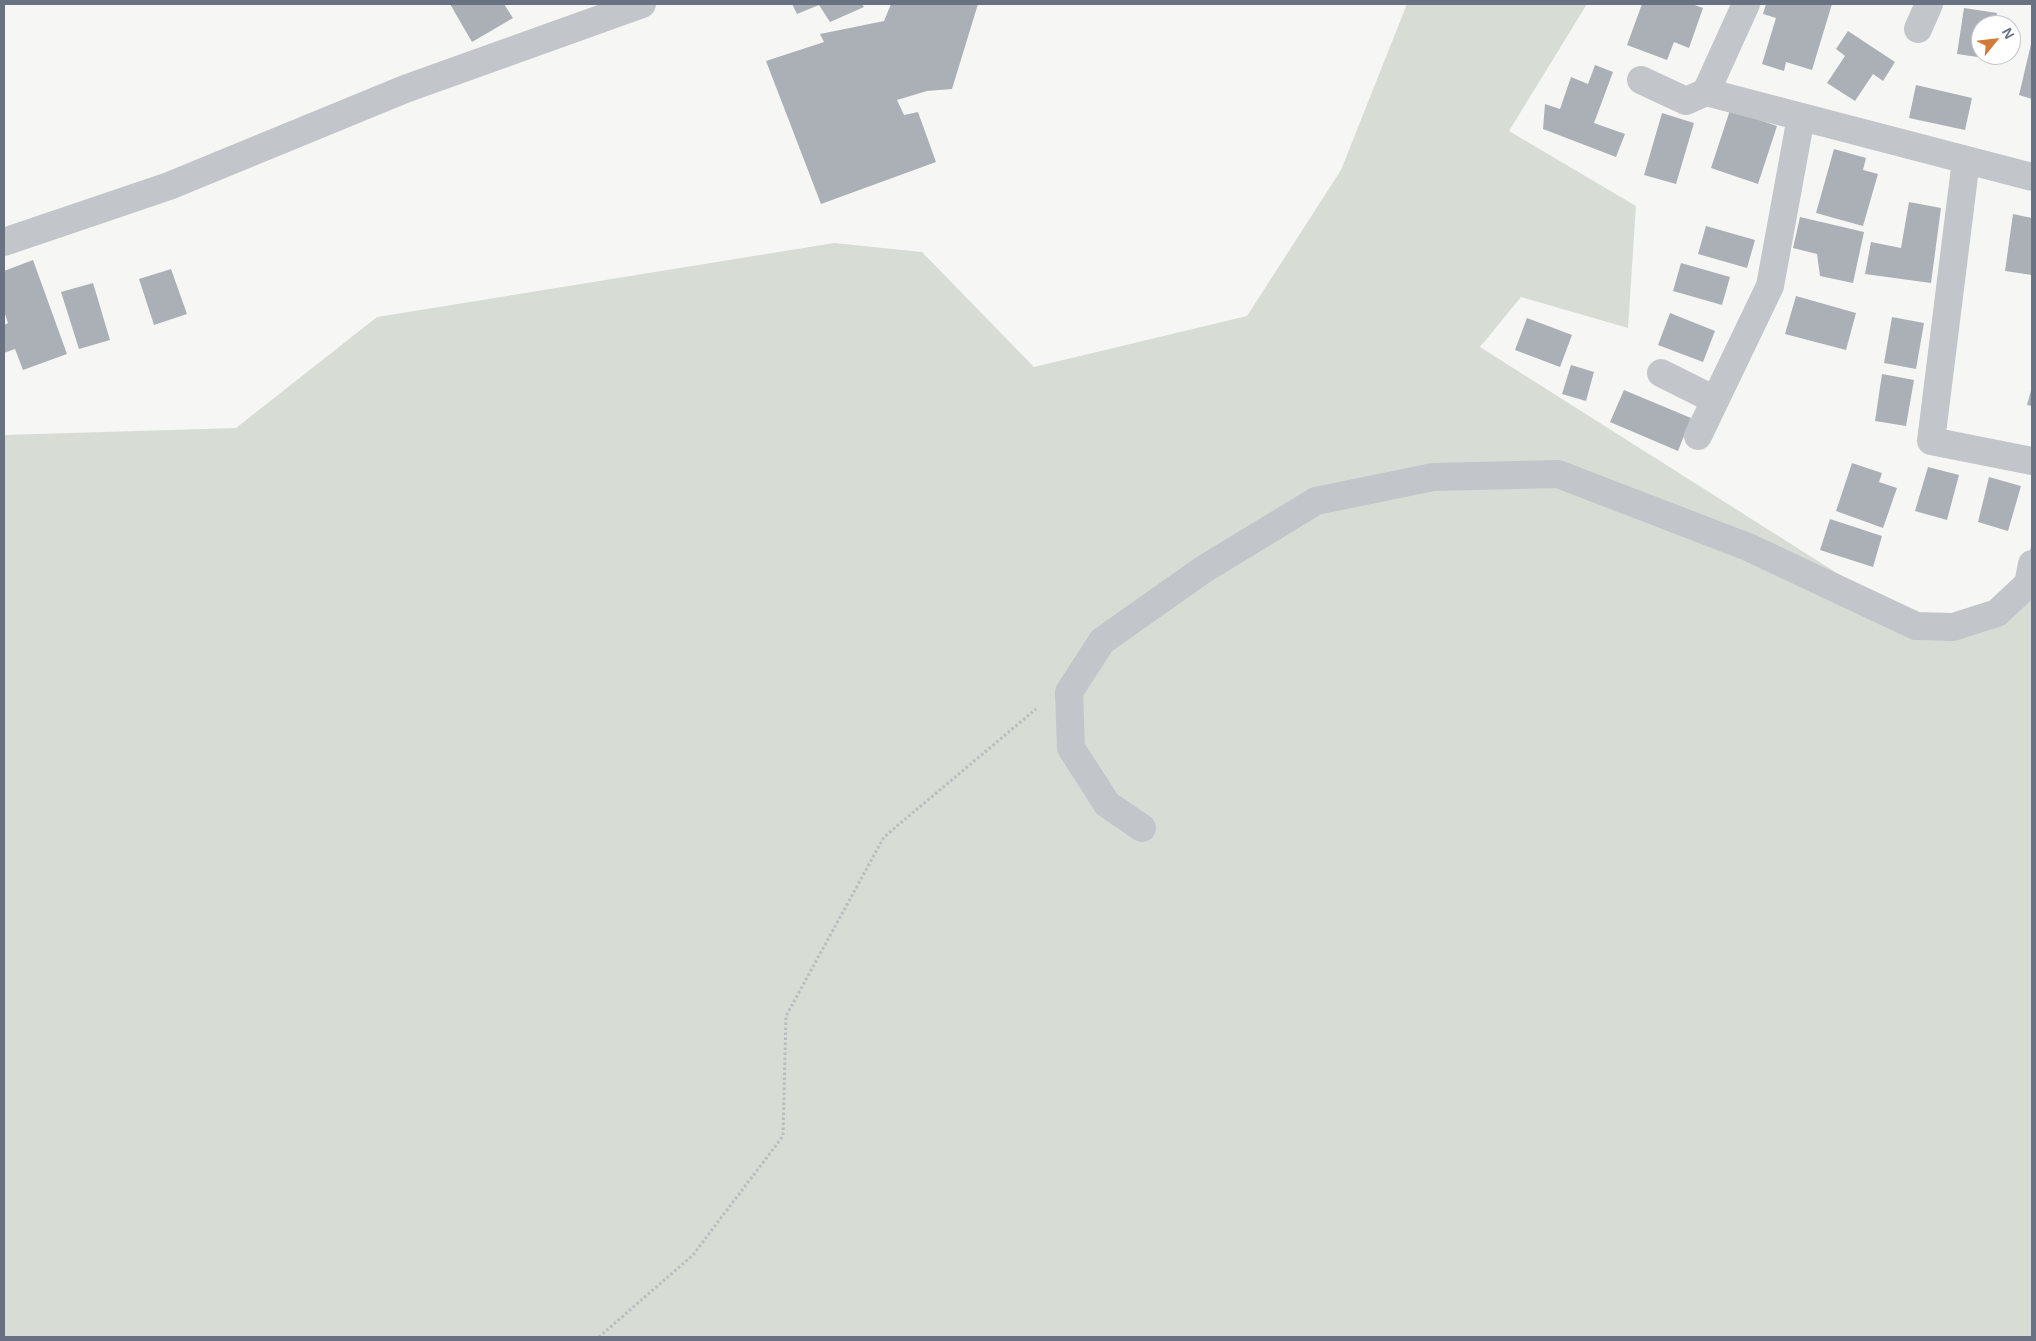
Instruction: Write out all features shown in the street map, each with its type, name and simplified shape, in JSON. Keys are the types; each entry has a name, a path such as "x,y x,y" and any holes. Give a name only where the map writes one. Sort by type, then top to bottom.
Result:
{"street":[{"path":"4,242 169,186 405,89 642,4"},
{"path":"1706,92 1746,4"},
{"path":"1918,29 1929,4"},
{"path":"1640,80 1686,101 1706,92 2032,177"},
{"path":"1698,436 1770,286 1801,117"},
{"path":"1966,160 1931,441 2032,461"},
{"path":"1660,373 1715,400"},
{"path":"1142,828 1108,804 1071,748 1069,692 1102,641 1204,569 1316,501 1433,477 1558,474 1748,547 1916,626 1953,628 1997,613 2028,584 2032,564"}],"path":[{"path":"599,1337 693,1255 783,1136 786,1016 884,837 1037,709"}],"shaded area":[{"path":"1407,4 1587,4 1509,131 1636,206 1628,328 1521,297 1480,347 1941,639 2010,601 2032,544 2032,1337 4,1337 4,435 236,428 377,317 834,243 922,252 1034,367 1247,316 1341,170"}],"building":[{"path":"450,4 504,4 513,18 472,42"},
{"path":"792,4 862,4 864,7 830,22 819,5 797,14"},
{"path":"891,4 978,4 952,89 927,91 897,100 904,115 918,112 936,162 821,204 766,61 824,42 820,34 884,21"},
{"path":"1642,4 1692,4 1703,8 1689,48 1674,42 1667,60 1627,45"},
{"path":"1766,4 1832,4 1812,70 1786,62 1784,71 1762,64 1776,18 1763,14"},
{"path":"1964,8 1997,13 1997,15 1971,15 1971,56 1957,54"},
{"path":"1848,31 1895,62 1883,81 1873,74 1855,101 1827,83 1845,56 1836,49"},
{"path":"2032,45 2032,99 2019,95"},
{"path":"1595,65 1613,72 1594,123 1625,134 1616,157 1543,129 1545,104 1560,109 1571,77 1588,84"},
{"path":"1916,85 1972,98 1965,130 1909,118"},
{"path":"1730,110 1777,126 1758,184 1711,168"},
{"path":"1662,113 1694,123 1676,184 1644,175"},
{"path":"1834,149 1866,158 1863,170 1878,174 1863,226 1816,213"},
{"path":"1909,202 1941,208 1931,283 1865,274 1871,242 1901,248"},
{"path":"2013,214 2032,218 2032,275 2005,271"},
{"path":"1800,217 1864,232 1853,283 1820,276 1817,254 1793,248"},
{"path":"1706,226 1755,240 1747,268 1698,254"},
{"path":"33,260 67,354 23,370 15,349 4,353 4,325 8,323 4,311 4,271"},
{"path":"1681,263 1730,277 1722,305 1673,291"},
{"path":"171,269 187,314 154,325 139,279"},
{"path":"93,283 110,340 79,349 61,292"},
{"path":"1796,296 1856,313 1846,350 1785,334"},
{"path":"1670,313 1715,331 1703,362 1658,345"},
{"path":"1892,317 1924,323 1916,369 1884,363"},
{"path":"1527,318 1572,335 1560,367 1515,350"},
{"path":"1571,365 1594,372 1586,401 1562,394"},
{"path":"1882,374 1914,380 1906,426 1875,421"},
{"path":"2032,387 2032,406 2027,405"},
{"path":"1624,390 1691,418 1678,451 1610,422"},
{"path":"1852,463 1882,473 1879,482 1897,488 1883,528 1836,511"},
{"path":"1928,467 1959,475 1947,520 1915,511"},
{"path":"1989,477 2021,486 2008,531 1978,522"},
{"path":"1830,519 1882,536 1873,567 1820,550"}]}
